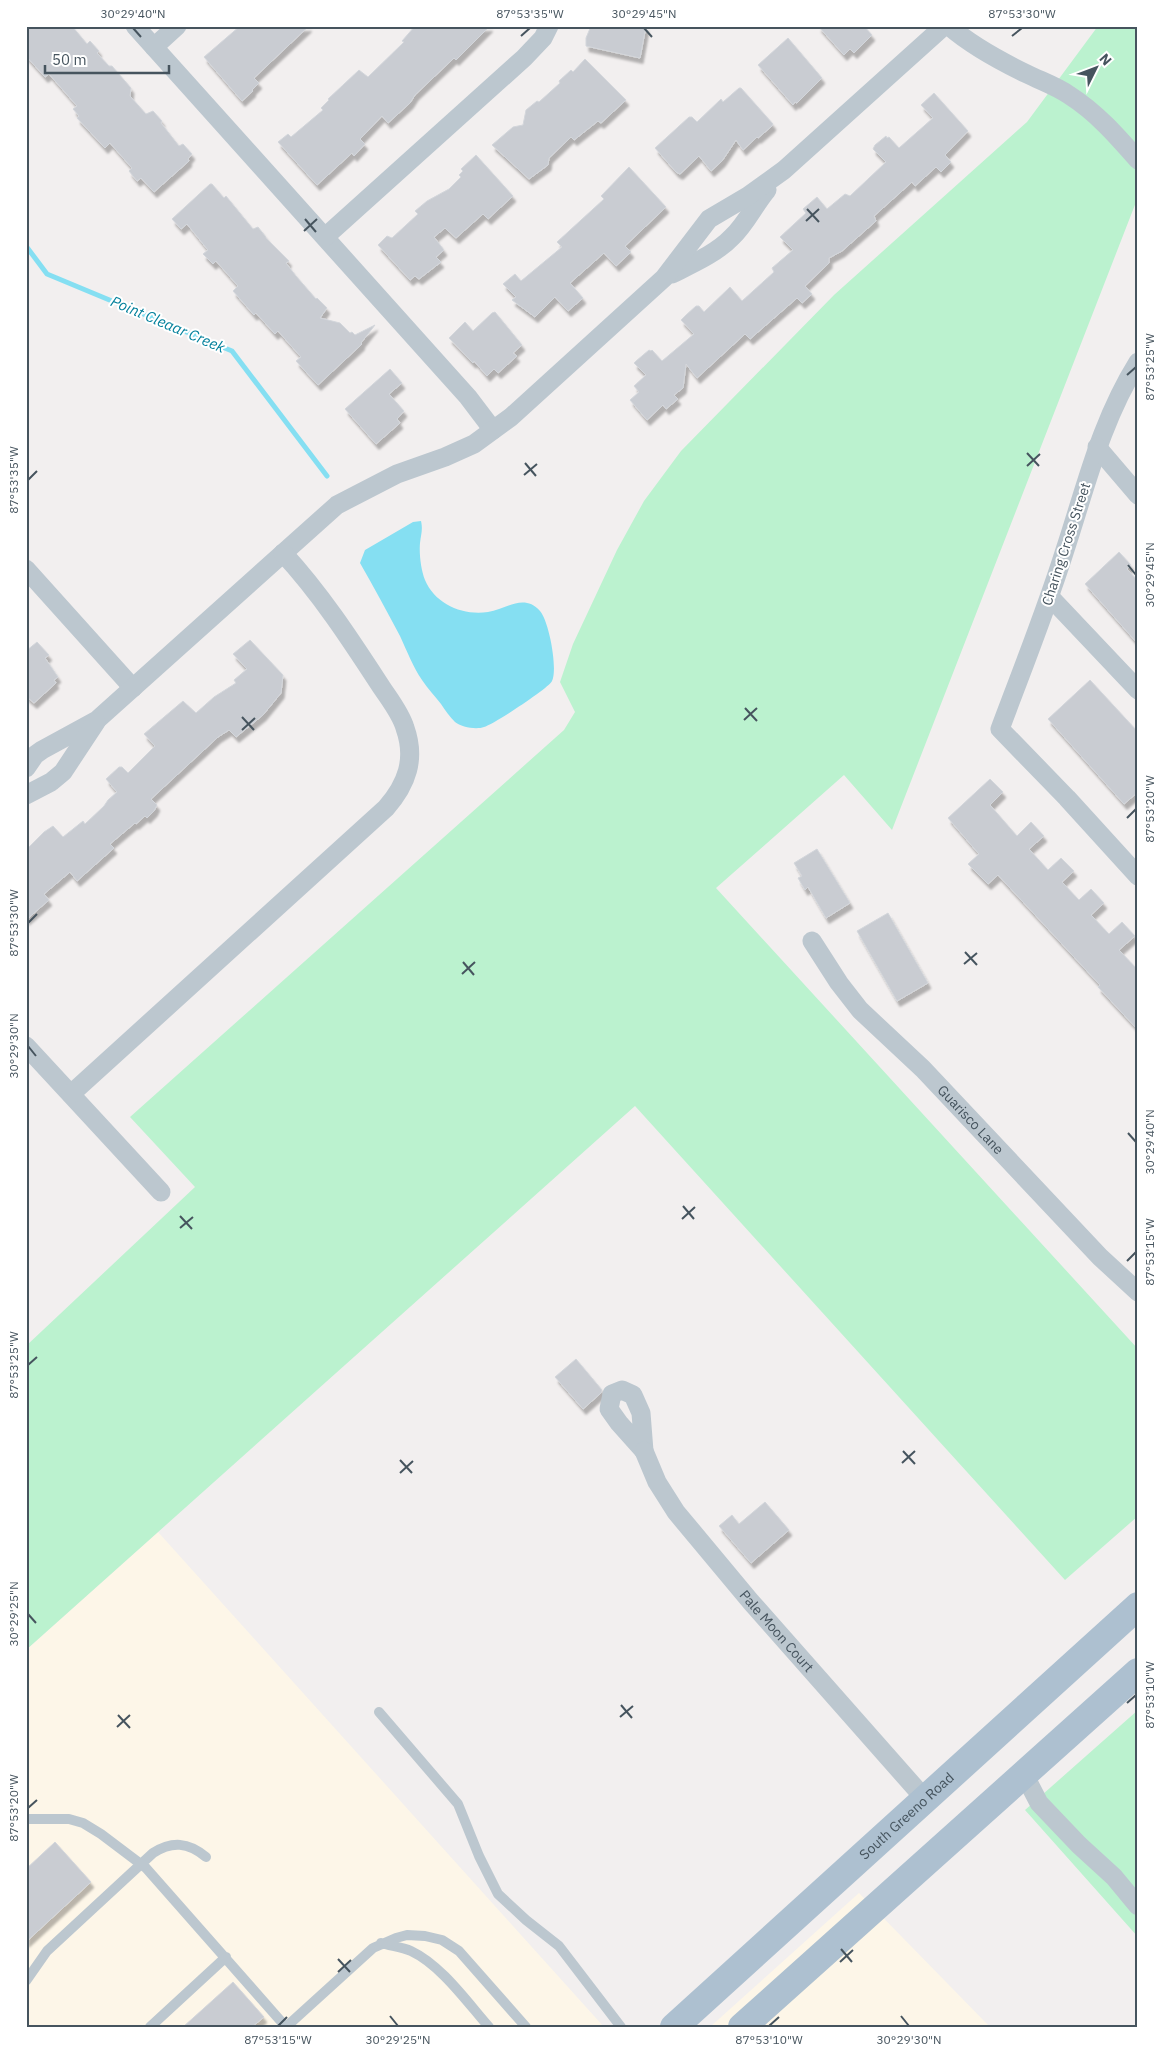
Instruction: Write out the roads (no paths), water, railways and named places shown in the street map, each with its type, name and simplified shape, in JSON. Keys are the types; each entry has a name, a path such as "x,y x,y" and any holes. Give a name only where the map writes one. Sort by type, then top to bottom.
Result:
{"main road":[{"name":"South Greeno Road","path":"674,2027 1138,1606"},
{"path":"742,2027 1138,1672"}],"street":[{"path":"135,26 468,397 493,430"},
{"path":"154,47 177,26"},
{"path":"325,237 524,58 543,38 549,26"},
{"path":"26,768 35,755 42,750 97,720 337,505 397,474 445,457 474,444 511,417 664,278 709,219 748,196 784,170 944,26"},
{"path":"949,26 962,38 982,50 1067,94 1092,112 1138,160"},
{"path":"664,278 725,244 734,236 755,204 784,170"},
{"name":"Charing Cross Street","path":"1138,362 1122,387 1097,447 1050,597 1000,729 1067,798 1138,876"},
{"path":"1097,447 1138,495"},
{"path":"71,1094 386,808 399,794 408,772 410,752 405,727 371,671 346,635 304,576 283,553"},
{"path":"26,569 133,688"},
{"path":"1050,597 1138,690"},
{"path":"26,795 51,782 63,772 97,720"},
{"name":"Guarisco Lane","path":"812,942 838,983 860,1010 923,1069 1086,1243 1138,1292"},
{"path":"26,1046 161,1192"},
{"name":"Pale Moon Court","path":"644,1451 657,1482 676,1512 751,1602 925,1799"},
{"path":"1024,1774 1048,1795 1095,1847 1114,1877 1138,1906"}],"lane":[{"path":"379,1712 458,1804 478,1856 498,1894 526,1920 559,1946 621,2027"},
{"path":"26,1818 69,1818 83,1823 140,1863 226,1957 286,2027 368,1952 381,1943 407,1935 425,1936 442,1940 459,1950 526,2027"},
{"path":"26,1981 46,1951 153,1853 169,1844 189,1846 206,1857"},
{"path":"381,1943 410,1951 427,1961 442,1974 489,2027"},
{"path":"150,2027 226,1957"}],"water":[{"path":"421,521 420,552 422,572 430,588 443,602 460,610 479,613 515,604 528,603 540,611 547,624 554,666 552,681 542,691 521,706 484,727 469,728 455,722 449,716 416,670 400,636 360,563 365,550 413,522"}],"waterway":[{"name":"Point Cleaar Creek","path":"26,246 47,274 232,351 327,476"}]}
